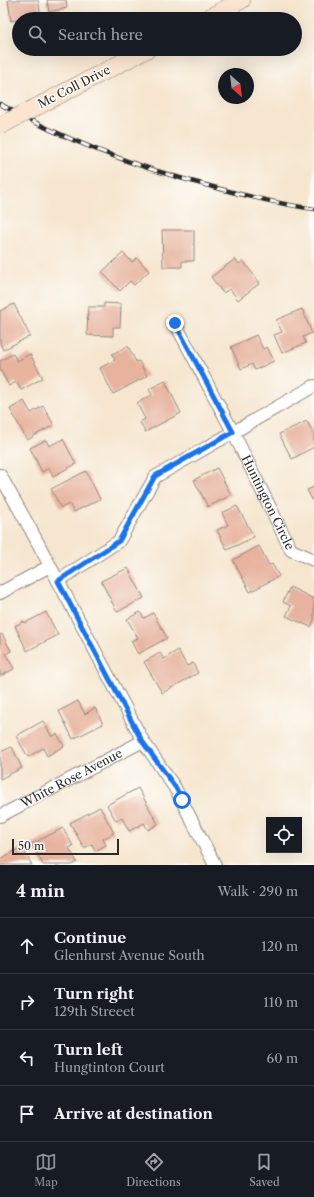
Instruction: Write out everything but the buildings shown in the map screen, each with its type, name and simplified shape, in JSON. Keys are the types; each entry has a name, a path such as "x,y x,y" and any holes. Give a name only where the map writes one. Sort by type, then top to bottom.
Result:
{"main road":[{"path":"219,12 242,0"},
{"name":"Mc Coll Drive","path":"0,126 134,56"}],"street":[{"name":"Huntington Circle","path":"175,323 233,432 291,550 314,560"},
{"path":"58,581 119,541 155,476 314,386"},
{"path":"0,475 31,530 142,741 176,788 215,865"},
{"path":"0,593 50,566"},
{"name":"White Rose Avenue","path":"0,816 142,741"}],"railway":[{"path":"0,104 77,142 130,162 238,194 314,209"}],"route":[{"path":"175,323 233,432 155,476 119,541 58,581 142,741 176,788 182,800"}]}
